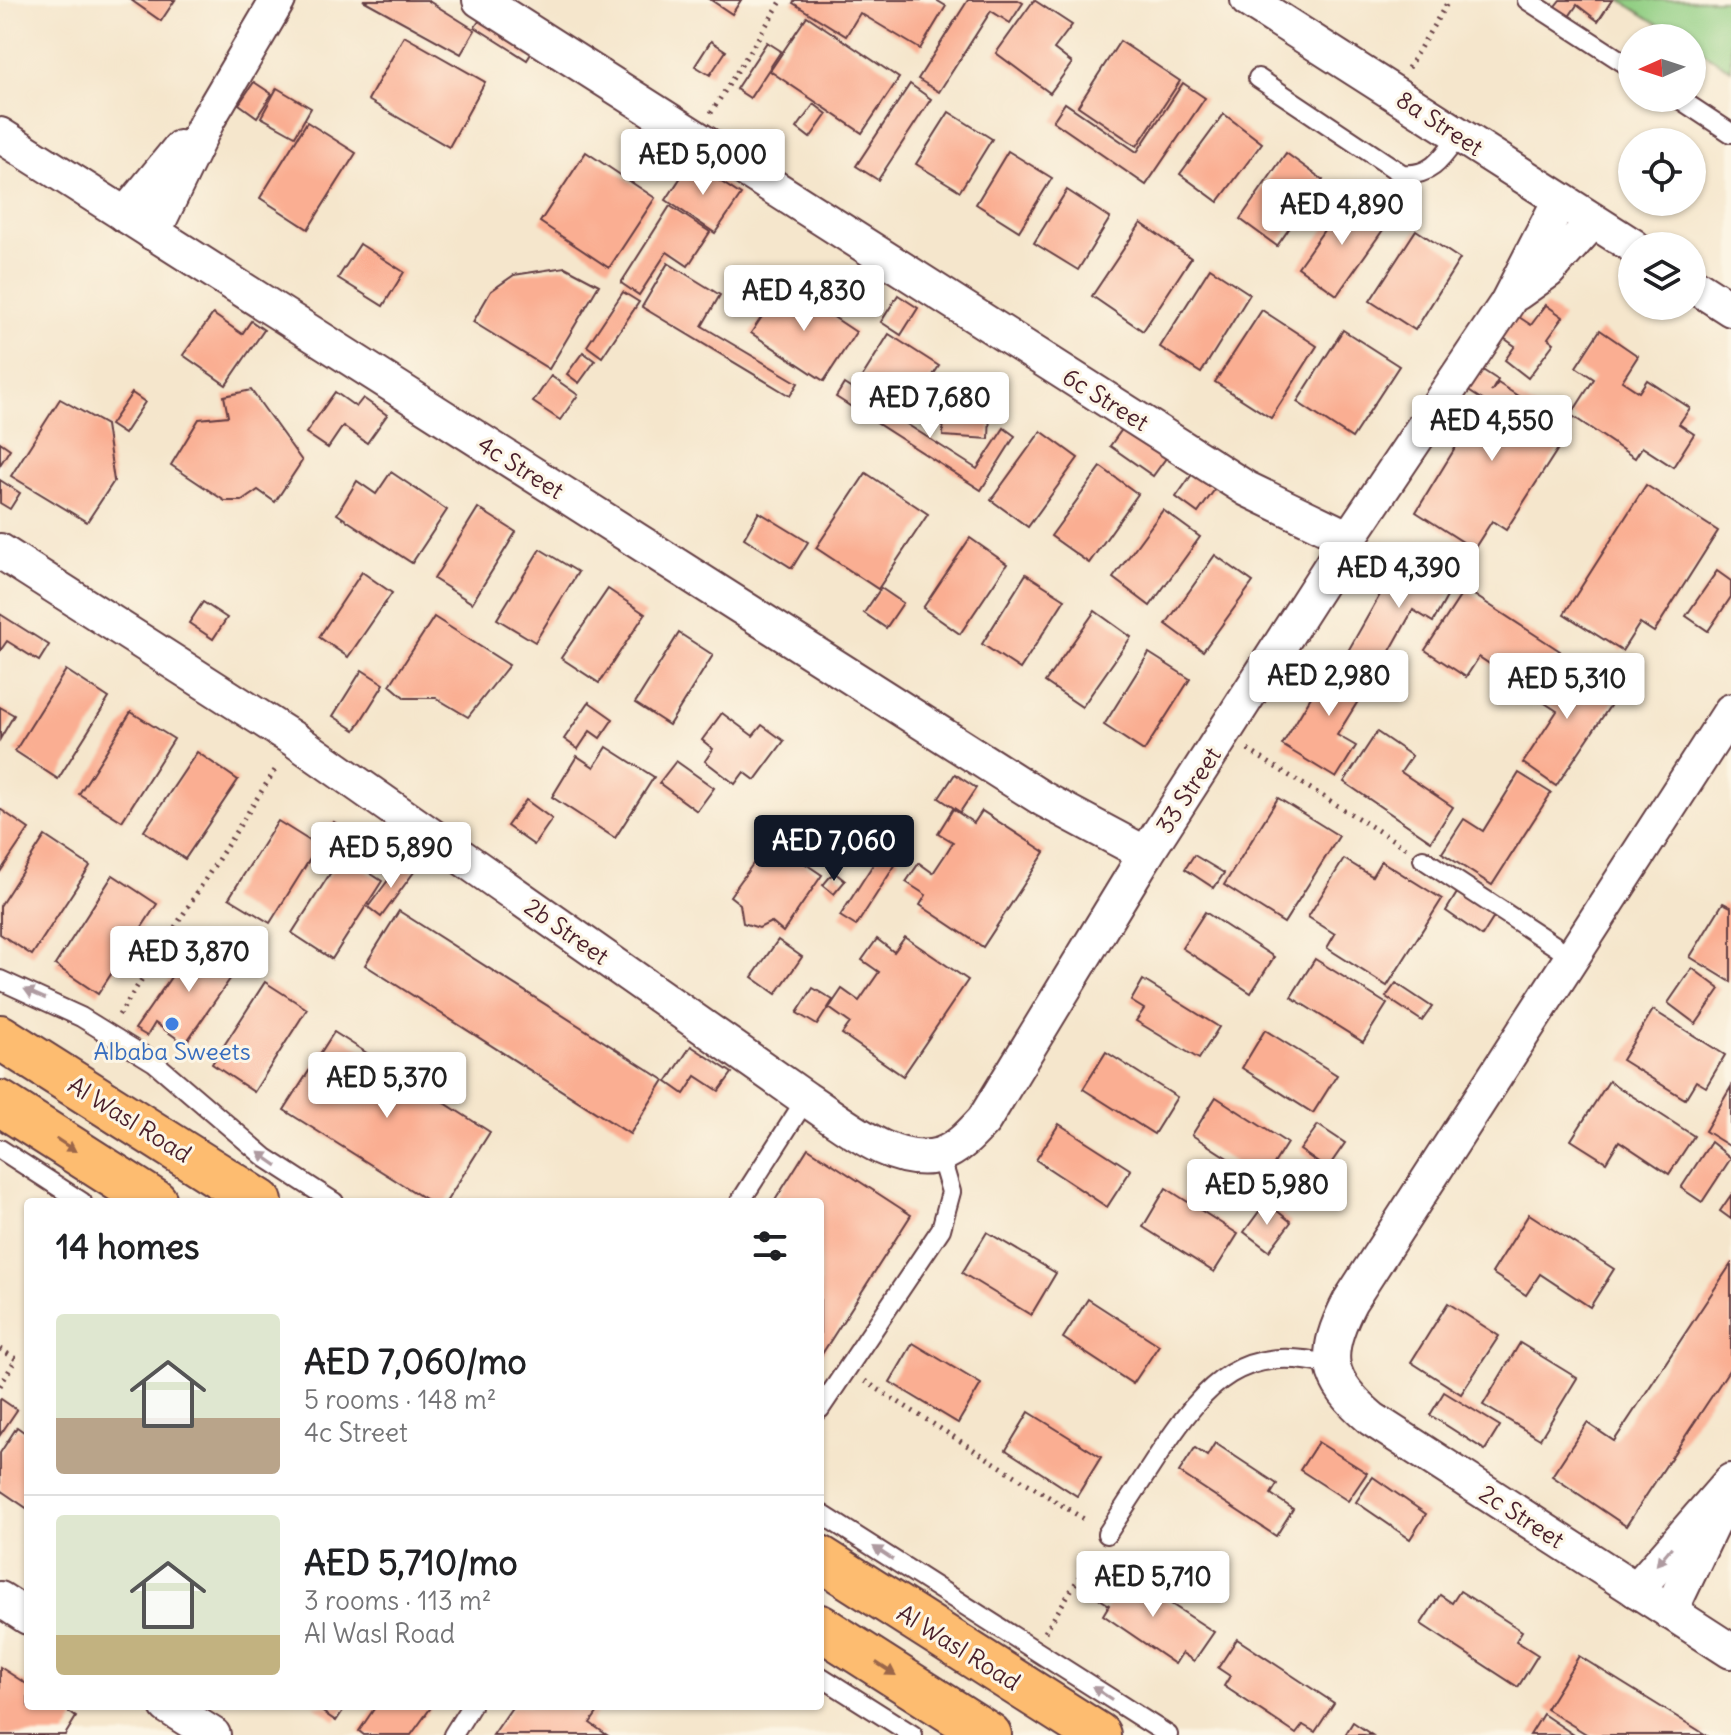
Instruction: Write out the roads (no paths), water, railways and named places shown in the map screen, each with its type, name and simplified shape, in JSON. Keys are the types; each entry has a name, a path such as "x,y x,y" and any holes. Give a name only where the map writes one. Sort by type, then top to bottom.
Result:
{"main road":[{"name":"Al Wasl Road","path":"0,1037 254,1198"},
{"path":"0,1103 149,1198"},
{"name":"Al Wasl Road","path":"824,1561 1098,1735"},
{"path":"824,1630 989,1735"}],"street":[{"name":"6c Street","path":"480,0 1247,489 1271,514 1341,551"},
{"name":"8a Street","path":"1248,0 1618,237"},
{"path":"139,224 279,2"},
{"name":"4c Street","path":"0,135 1043,799 1138,867"},
{"name":"33 Street","path":"940,1155 965,1140 984,1120 1138,867 1341,551 1510,298 1560,200"},
{"name":"33 Street","path":"1510,298 1548,271 1593,221"},
{"path":"1706,291 1728,301"},
{"name":"2b Street","path":"0,551 295,740 806,1099 884,1148 910,1156 940,1155"},
{"path":"1330,1365 1333,1333 1350,1301 1731,711"},
{"name":"2c Street","path":"1330,1365 1345,1396 1372,1419 1731,1651"},
{"path":"1636,1590 1731,1481"},
{"path":"1670,1612 1731,1481"},
{"path":"0,1599 24,1614"},
{"path":"173,1710 213,1735"}],"lane":[{"path":"1527,0 1618,59"},
{"path":"1258,78 1402,174 1417,176 1431,170 1459,135"},
{"path":"1699,112 1731,133"},
{"path":"1423,859 1572,957"},
{"path":"0,980 54,1003 108,1033 176,1079 266,1158 328,1198"},
{"path":"743,1198 806,1099"},
{"path":"0,1149 76,1198"},
{"path":"824,1403 941,1229 949,1212 951,1192 940,1155"},
{"path":"1107,1534 1188,1410 1211,1385 1238,1368 1268,1358 1300,1358 1330,1365"},
{"path":"824,1516 1168,1735"},
{"path":"824,1679 913,1735"},
{"path":"453,1735 469,1710"}],"place":[{"name":"Albaba Sweets","path":"172,1024"}]}
